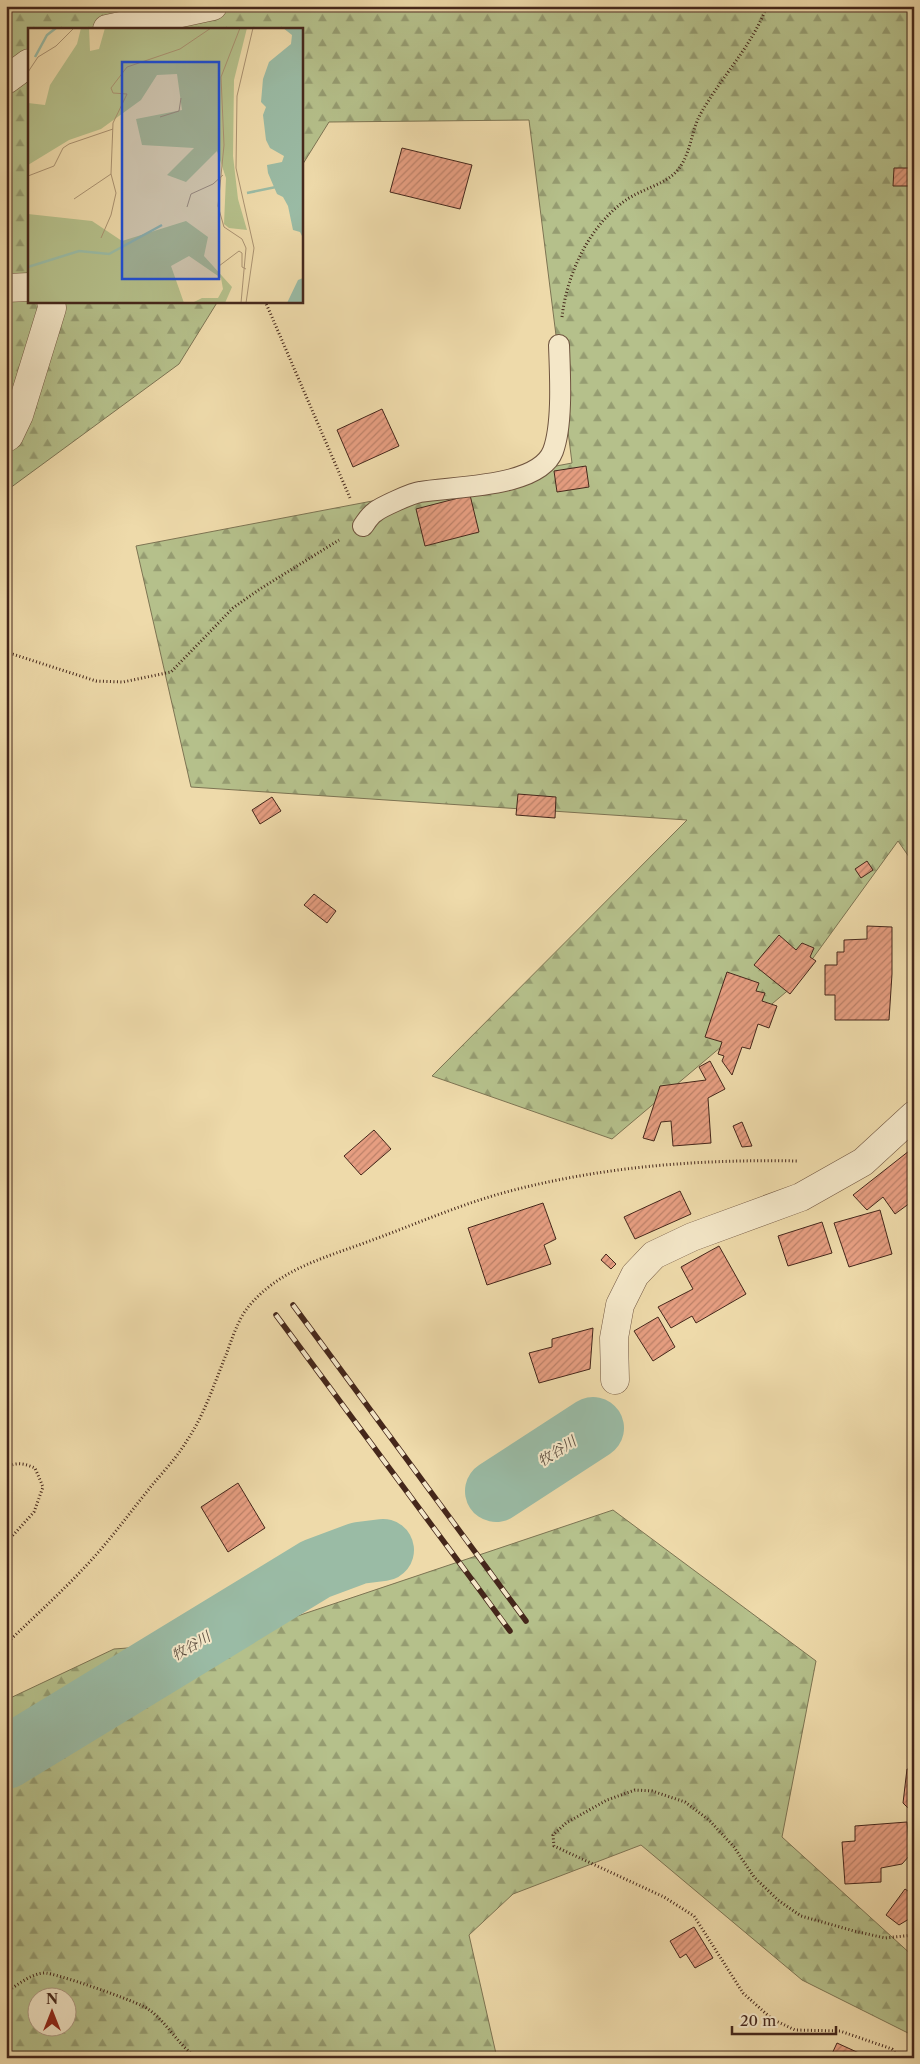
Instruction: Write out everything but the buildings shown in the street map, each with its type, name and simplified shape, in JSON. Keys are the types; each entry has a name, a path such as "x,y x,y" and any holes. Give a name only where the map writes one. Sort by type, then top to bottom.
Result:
{"street":[{"path":"112,28 212,6"},
{"path":"6,80 28,64"},
{"path":"6,288 28,287"},
{"path":"6,438 9,436 19,415 52,308 51,302"},
{"path":"615,1380 614,1338 620,1305 634,1275 654,1255 692,1237 801,1197 863,1162 914,1115"}],"lane":[{"path":"363,526 375,512 418,492 474,486 514,479 540,467 553,452 557,434 560,391 559,345"}],"path":[{"path":"559,345 563,309 571,276 588,241 605,218 627,200 675,173 690,151 700,115 754,34 767,6"},
{"path":"6,652 96,681 123,682 171,672 233,608 304,561 363,526 265,302"},
{"path":"6,1644 101,1549 187,1442 210,1394 236,1329 248,1306 264,1291 289,1273 325,1256 366,1243 434,1216 497,1194 540,1184 680,1162 805,1161"},
{"path":"6,1468 9,1465 25,1463 35,1468 44,1487 34,1512 6,1543"},
{"path":"899,2058 892,2049 840,2031 795,2030 772,2018 743,1993 694,1916 664,1897 554,1846 553,1835 566,1823 608,1800 634,1790 652,1791 685,1802 710,1820 734,1848 754,1877 778,1900 801,1916 886,1938 914,1935"},
{"path":"6,1992 32,1976 45,1972 92,1987 148,2009 197,2058"}],"green space":[{"path":"6,6 914,6 914,864 898,841 792,987 612,1139 432,1076 687,820 191,787 136,546 572,463 529,120 329,122 302,165 302,28 28,28 28,302 217,302 179,364 6,491"},
{"path":"613,1510 816,1661 782,1837 914,1957 914,2036 802,1980 641,1845 513,1894 469,1935 497,2058 6,2058 6,1700 114,1649 223,1641"}],"waterway":[{"name":"牧谷川","path":"496,1491 593,1428"},
{"name":"牧谷川","path":"6,1758 316,1569 359,1553 383,1550"}],"railway":[{"path":"293,1305 526,1621"},
{"path":"276,1315 510,1631"}]}
